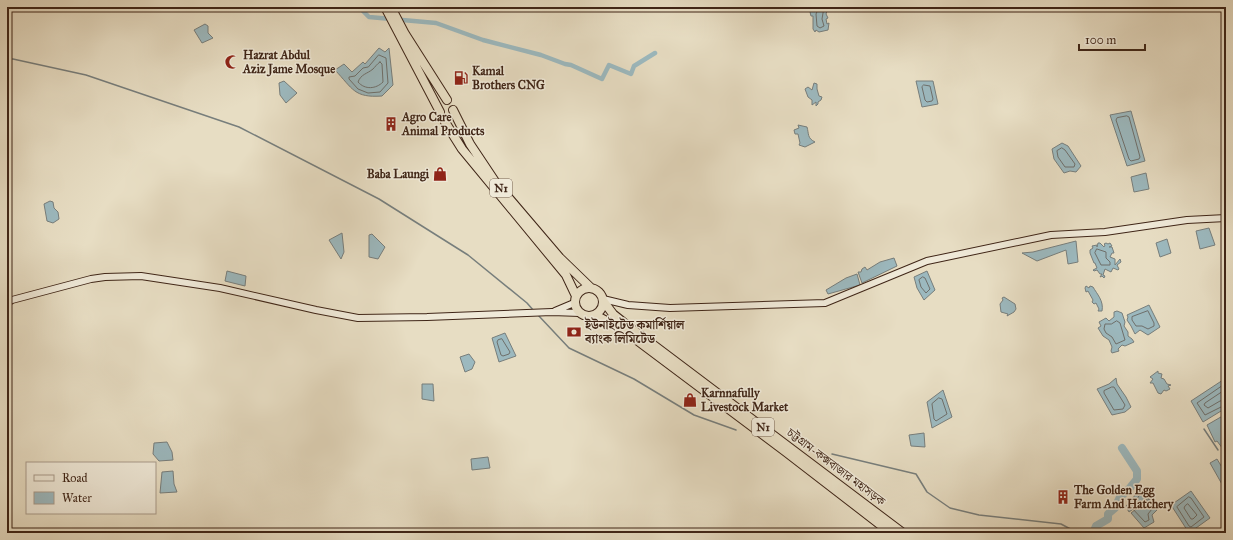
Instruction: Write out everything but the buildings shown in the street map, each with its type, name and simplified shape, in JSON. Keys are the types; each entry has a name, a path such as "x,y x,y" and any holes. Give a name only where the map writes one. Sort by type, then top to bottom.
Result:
{"highway":[{"path":"384,7 440,112"},
{"path":"392,9 402,28 447,100"},
{"name":"N1","path":"453,110 470,144 496,183 558,260 566,275 575,299 576,309 584,316 595,315"},
{"name":"N1","path":"445,122 462,149 558,260 590,287 599,291 604,301"},
{"path":"575,299 579,291 590,287"},
{"path":"595,315 602,308 604,301"},
{"name":"চট্টগ্রাম-কক্সবাজার মহাসড়ক","path":"604,301 613,314 623,322 902,533"},
{"name":"চট্টগ্রাম-কক্সবাজার মহাসড়ক","path":"595,315 622,329 891,533"}],"main road":[{"path":"604,301 628,305 670,308 825,303 928,261 1051,235 1105,232 1187,220 1226,218"},
{"path":"7,303 12,300 77,282 105,277 141,276 220,288 358,318 552,312 580,313"},
{"path":"552,312 575,299"}],"water":[{"path":"828,8 826,14 828,18 826,19 827,24 829,23 828,30 819,32 816,30 815,32 813,29 813,16 811,16 810,12 815,9"},
{"path":"205,24 208,26 208,33 213,38 202,43 194,30"},
{"path":"379,48 385,52 389,48 393,85 382,96 360,94 350,87 335,70 344,64 352,72 363,62 365,64"},
{"path":"284,81 297,93 286,103 280,95 279,83"},
{"path":"916,81 933,81 938,104 922,107"},
{"path":"814,83 817,84 819,96 822,97 816,106 816,102 812,105 812,100 808,97 805,89 808,87 812,90"},
{"path":"1131,111 1145,161 1127,166 1110,115"},
{"path":"798,125 807,127 809,137 815,142 805,147 799,145 798,134 795,134 794,130 799,128"},
{"path":"1062,143 1068,146 1081,166 1076,172 1070,171 1064,173 1054,159 1052,149"},
{"path":"1146,173 1149,189 1134,192 1131,177"},
{"path":"50,201 53,202 54,208 58,212 59,219 53,223 47,221 44,204"},
{"path":"1209,228 1215,245 1200,249 1196,231"},
{"path":"342,233 344,252 341,259 329,240"},
{"path":"372,234 385,247 378,259 369,257 369,235"},
{"path":"1167,239 1171,253 1160,257 1156,243"},
{"path":"1076,241 1078,262 1068,264 1066,250 1037,261 1022,253 1033,252"},
{"path":"1098,243 1104,247 1104,244 1110,243 1112,246 1109,247 1112,247 1114,253 1112,253 1110,257 1115,259 1115,265 1120,259 1121,262 1117,265 1118,270 1113,268 1111,272 1105,269 1103,275 1105,276 1104,278 1102,276 1100,277 1102,274 1100,274 1097,270 1093,270 1097,268 1090,253 1090,250 1093,248 1092,246 1097,245 1097,247"},
{"path":"894,258 897,266 862,283 858,272 861,272 865,267 867,270 880,262"},
{"path":"227,271 246,276 245,286 225,281"},
{"path":"927,271 935,290 924,300 917,288 914,277"},
{"path":"857,274 860,285 828,294 826,290 846,278"},
{"path":"1086,286 1089,288 1090,286 1093,287 1101,301 1102,311 1098,311 1099,309 1096,303 1094,304 1092,302 1093,300 1088,291 1086,292"},
{"path":"1004,297 1015,304 1016,309 1007,316 1008,314 1001,312 1000,304 1003,300 1002,298"},
{"path":"1149,305 1160,327 1148,335 1140,330 1135,334 1127,320 1127,315"},
{"path":"1117,311 1122,313 1125,322 1124,326 1128,332 1128,336 1134,342 1125,346 1122,345 1118,349 1119,351 1112,353 1112,347 1109,340 1103,336 1098,328 1101,326 1099,322 1106,318 1109,321 1114,317 1114,312"},
{"path":"505,333 516,356 499,362 492,338"},
{"path":"469,354 475,362 472,369 465,372 460,357"},
{"path":"1158,371 1158,373 1162,374 1161,378 1164,379 1167,384 1171,385 1168,386 1170,389 1166,391 1164,390 1161,394 1158,393 1153,383 1150,383 1153,379 1150,377"},
{"path":"1116,378 1117,384 1131,407 1125,412 1112,415 1097,389 1109,384"},
{"path":"1226,378 1226,408 1203,422 1191,401"},
{"path":"422,384 433,384 434,401 422,399"},
{"path":"943,390 952,417 932,428 927,402"},
{"path":"1226,414 1226,453 1217,441 1215,442 1207,425"},
{"path":"924,433 925,447 911,446 909,435"},
{"path":"167,442 172,452 173,460 159,461 153,454 154,443"},
{"path":"488,457 490,468 472,470 471,459"},
{"path":"1217,459 1226,474 1226,484 1223,486 1210,463"},
{"path":"173,471 174,484 177,492 160,493 162,472"},
{"path":"1141,488 1149,498 1129,512 1126,507 1127,505"},
{"path":"1191,491 1210,518 1189,533 1171,505"},
{"path":"1149,499 1157,510 1152,515 1154,522 1144,528 1131,513"}],"waterway":[{"path":"359,7 369,17 436,23 483,40 541,55 571,65 602,79 609,65 631,74 634,66 655,53"},
{"path":"7,59 86,75 239,127 379,199 468,255 527,303 534,311"},
{"path":"538,315 569,348 634,379 694,415 736,430"},
{"path":"1204,429 1218,450"},
{"path":"1093,533 1096,526 1108,519 1108,514 1115,508 1120,497 1137,479 1137,471 1122,448"},
{"path":"832,454 916,474 927,492 950,508 979,515 1061,524 1078,533"}],"place":[{"name":"Hazrat Abdul Aziz Jame Mosque","path":"232,62"},
{"name":"Kamal Brothers CNG","path":"461,78"},
{"name":"Agro Care Animal Products","path":"391,124"},
{"name":"Baba Laungi","path":"440,174"},
{"name":"ইউনাইটেড কমার্শিয়াল ব্যাংক লিমিটেড","path":"574,332"},
{"name":"Karnnafully Livestock Market","path":"690,400"},
{"name":"The Golden Egg Farm And Hatchery","path":"1063,497"}]}
